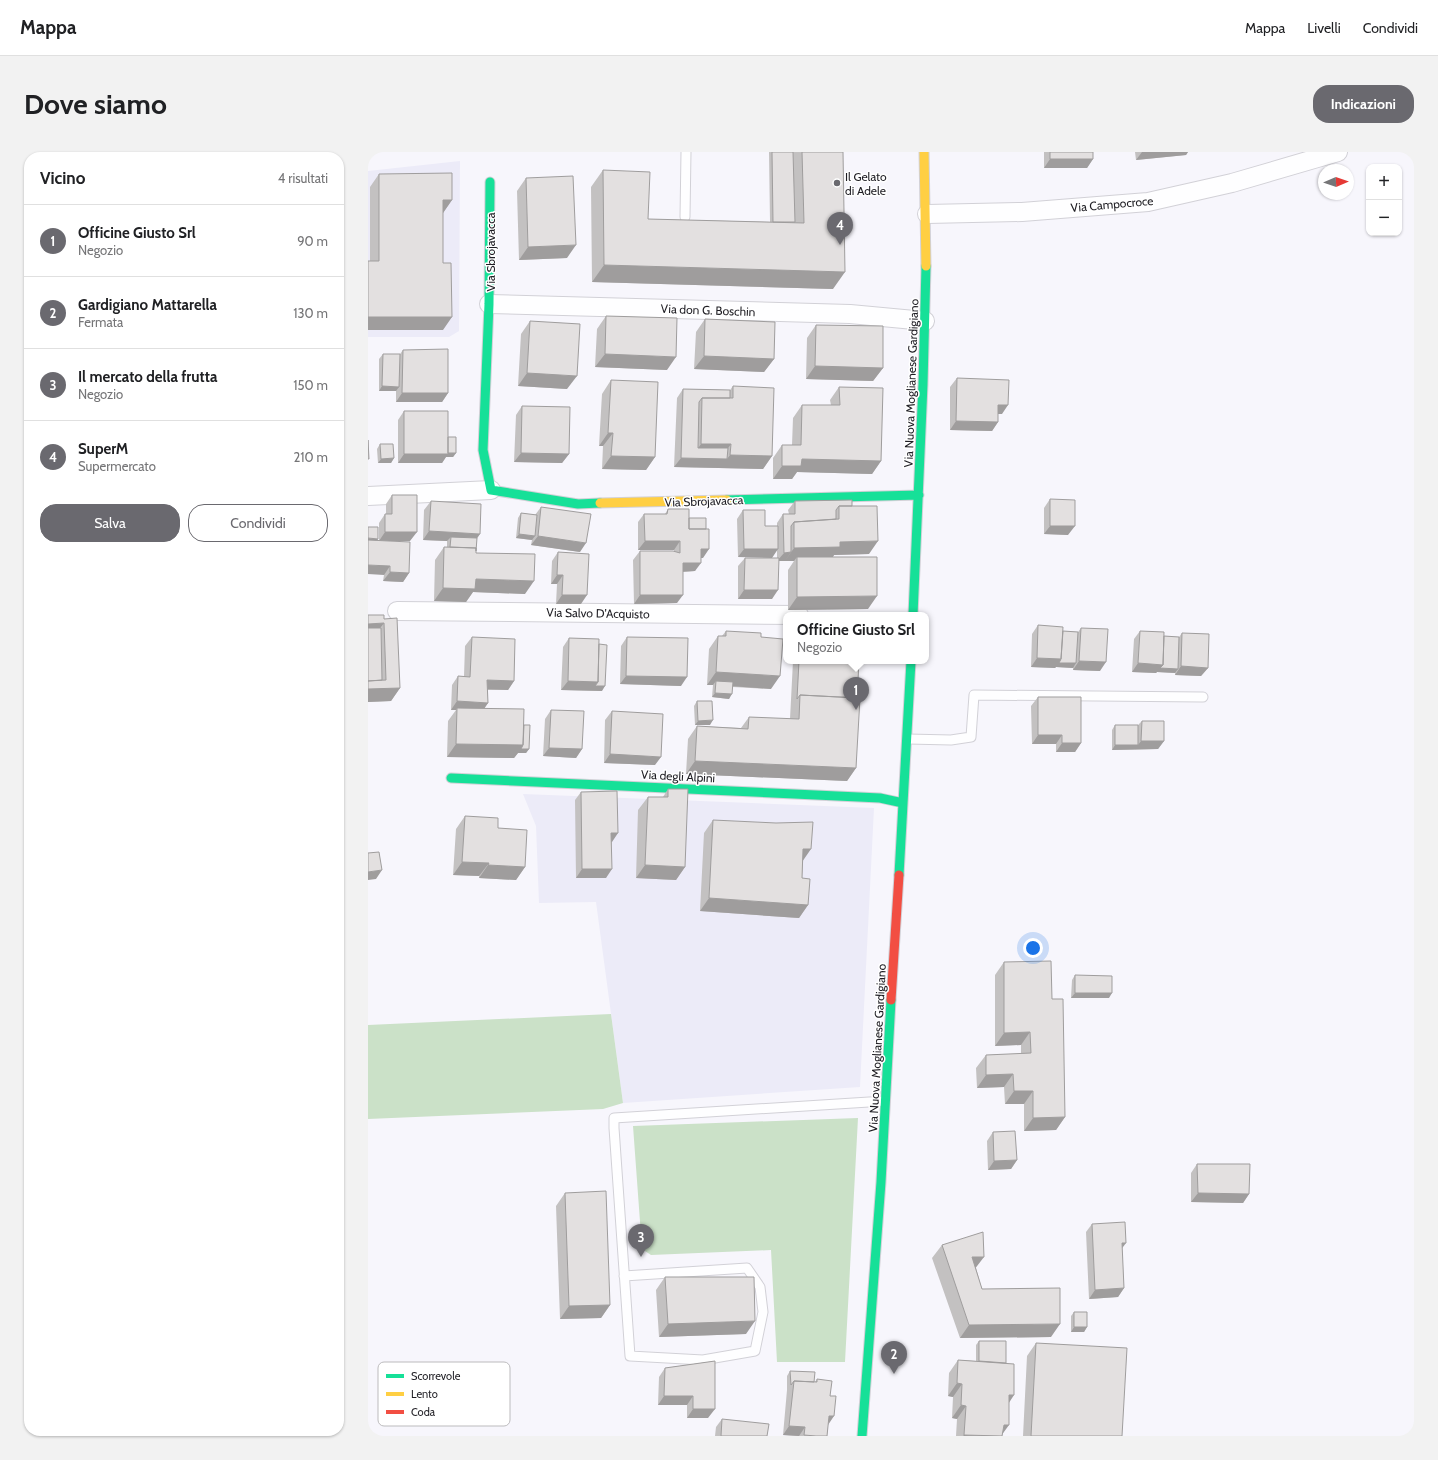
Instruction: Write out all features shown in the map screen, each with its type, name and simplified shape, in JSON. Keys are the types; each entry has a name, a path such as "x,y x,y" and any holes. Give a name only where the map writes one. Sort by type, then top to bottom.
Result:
{"main road":[{"name":"Via Nuova Moglianese Gardigiano","path":"913,612 925,366 927,214 924,152"},
{"name":"Via Sbrojavacca","path":"490,182 489,304 484,450 491,490 578,504 919,495"},
{"name":"Via Nuova Moglianese Gardigiano","path":"862,1436 881,1182 908,739 911,664"},
{"name":"Via degli Alpini","path":"452,778 880,798 903,803"}],"street":[{"name":"Via Campocroce","path":"927,214 1022,212 1148,202 1232,183 1338,152"},
{"name":"Via don G. Boschin","path":"489,304 850,314 925,321"},
{"name":"Via Sbrojavacca","path":"368,496 491,490"},
{"name":"Via Salvo D'Acquisto","path":"397,611 783,615"}],"lane":[{"path":"685,217 686,152"},
{"path":"908,739 951,740 971,737 974,695 1203,697"},
{"path":"624,1276 747,1268 760,1287 763,1312 755,1351 703,1360 630,1356 624,1276 614,1128 614,1118 885,1102"}],"shaded area":[{"path":"460,161 459,331 449,337 368,337 368,171"},
{"path":"523,794 874,808 860,1087 623,1103 596,902 539,903 536,826"}],"green space":[{"path":"611,1014 623,1103 603,1109 368,1119 368,1025"},
{"path":"858,1118 845,1362 777,1362 771,1250 651,1255 642,1249 633,1126"}],"building":[{"path":"772,152 793,152 795,222 773,222"},
{"path":"802,152 843,152 845,272 604,265 603,170 650,172 648,219 804,223"},
{"path":"1050,152 1093,152 1093,159 1050,159"},
{"path":"452,173 452,200 443,200 443,263 451,263 452,317 368,317 368,261 379,261 379,174"},
{"path":"573,176 576,245 528,247 526,178"},
{"path":"606,316 677,318 676,357 605,354"},
{"path":"705,319 775,322 774,359 704,356"},
{"path":"530,321 580,324 577,376 527,373"},
{"path":"816,325 883,326 883,368 815,366"},
{"path":"448,349 448,393 402,393 403,350"},
{"path":"383,354 400,354 399,387 382,386"},
{"path":"957,378 1009,380 1008,405 998,405 998,422 956,421"},
{"path":"611,380 658,382 655,457 611,456 613,433 608,433"},
{"path":"733,386 774,388 772,456 730,455 731,444 701,444 702,398 733,398"},
{"path":"839,387 883,388 881,461 802,459 801,466 782,466 782,445 801,445 802,405 840,405"},
{"path":"683,389 730,390 730,398 702,398 699,402 698,448 728,448 727,459 681,458"},
{"path":"522,406 570,407 569,454 521,453"},
{"path":"404,411 448,411 448,454 404,454"},
{"path":"448,437 456,437 456,453 448,453"},
{"path":"380,444 393,444 394,458 381,459"},
{"path":"392,495 417,495 417,532 385,532 385,514 392,514"},
{"path":"1050,499 1075,500 1075,526 1050,526"},
{"path":"852,500 852,506 839,506 836,510 836,519 794,522 791,526 791,552 784,553 783,514 795,514 795,501"},
{"path":"431,501 481,504 480,534 429,531"},
{"path":"839,506 877,506 878,541 840,542 840,547 794,548 794,522 839,519"},
{"path":"541,507 591,514 586,543 538,536"},
{"path":"668,509 689,509 689,529 709,529 709,549 701,549 701,563 683,563 683,595 640,595 640,551 673,551 680,553 680,541 645,541 644,514 667,514"},
{"path":"743,510 765,510 765,526 778,526 778,549 744,549"},
{"path":"521,513 537,515 535,536 519,534"},
{"path":"689,518 706,518 706,529 689,529"},
{"path":"368,527 378,527 378,539 368,538"},
{"path":"451,537 477,538 476,551 476,548 450,547"},
{"path":"368,540 410,542 409,573 390,572 390,566 368,565"},
{"path":"444,547 476,548 476,553 535,554 534,581 476,579 475,589 443,588"},
{"path":"558,552 589,554 587,595 562,595 563,575 557,575"},
{"path":"797,557 877,557 877,596 797,597"},
{"path":"745,558 779,558 778,590 744,590"},
{"path":"368,615 384,615 384,619 397,618 400,688 368,689 368,681 386,680 384,623 368,624"},
{"path":"1038,625 1063,627 1061,659 1037,658"},
{"path":"368,628 381,628 382,680 368,681"},
{"path":"1081,628 1108,629 1106,662 1079,661"},
{"path":"726,631 761,633 761,637 783,639 780,676 716,672 718,636 726,636"},
{"path":"1063,631 1078,632 1076,663 1059,663 1061,659"},
{"path":"1140,631 1164,632 1163,665 1138,663"},
{"path":"1182,633 1209,634 1208,668 1181,666"},
{"path":"1164,636 1179,637 1178,669 1160,668 1163,665"},
{"path":"472,637 515,639 514,681 487,680 488,703 457,701 458,676 470,677"},
{"path":"627,637 688,638 687,677 626,676"},
{"path":"569,638 599,639 598,682 568,681"},
{"path":"599,644 607,645 605,686 595,686 598,682"},
{"path":"799,664 859,664 857,698 800,695 797,699"},
{"path":"716,681 733,682 732,694 715,693"},
{"path":"800,695 860,698 856,768 695,761 697,726 748,729 749,717 799,719"},
{"path":"1038,697 1081,697 1081,743 1062,743 1062,735 1038,735"},
{"path":"697,701 712,701 713,720 698,721"},
{"path":"457,708 524,709 523,745 456,744"},
{"path":"551,710 584,711 582,749 549,748"},
{"path":"612,711 663,714 661,757 610,754"},
{"path":"1142,721 1164,721 1164,741 1141,741"},
{"path":"524,725 530,725 529,749 521,749 523,745"},
{"path":"1115,725 1138,725 1138,745 1115,745"},
{"path":"668,789 688,789 685,867 645,865 648,797 668,797"},
{"path":"617,791 618,833 611,833 612,869 582,869 581,792"},
{"path":"465,816 498,818 498,828 527,830 525,867 462,862"},
{"path":"713,820 776,823 813,822 811,849 803,849 802,878 810,879 808,905 709,898"},
{"path":"379,852 382,870 368,872 368,853"},
{"path":"1051,961 1052,999 1063,999 1065,1117 1033,1118 1033,1091 1014,1091 1013,1074 986,1075 986,1055 1031,1053 1030,1032 1004,1033 1004,962"},
{"path":"1075,975 1112,976 1112,993 1075,993"},
{"path":"1015,1131 1017,1160 994,1161 993,1132"},
{"path":"1197,1164 1250,1164 1249,1194 1198,1193"},
{"path":"606,1191 610,1305 569,1306 565,1193"},
{"path":"1125,1222 1126,1243 1122,1243 1124,1288 1095,1290 1092,1224"},
{"path":"983,1232 984,1257 972,1257 982,1289 1060,1288 1060,1324 969,1325 942,1245"},
{"path":"665,1277 754,1277 755,1321 668,1324"},
{"path":"1074,1312 1087,1312 1087,1327 1074,1327"},
{"path":"979,1341 1006,1341 1006,1363 979,1361"},
{"path":"1036,1343 1127,1348 1122,1436 1031,1436"},
{"path":"958,1360 1014,1364 1014,1395 1009,1395 1009,1425 1004,1425 1002,1436 964,1435 966,1406 961,1405 962,1384 957,1383"},
{"path":"715,1361 715,1409 693,1409 693,1396 664,1396 665,1368"},
{"path":"790,1371 815,1372 814,1382 794,1381 791,1385"},
{"path":"817,1379 832,1381 830,1396 836,1396 834,1416 829,1416 827,1436 804,1435 805,1427 789,1426 794,1381 817,1382"},
{"path":"722,1419 769,1424 767,1436 721,1436"}],"traffic: fast":[{"path":"490,182 489,304 483,450 491,490 578,504 600,503"},
{"path":"913,612 923,384 926,266"},
{"path":"727,500 919,495"},
{"path":"899,875 911,664"},
{"path":"451,778 880,798 903,803"},
{"path":"862,1436 881,1182 891,1000"}],"traffic: slow":[{"path":"924,152 926,266"},
{"path":"600,503 727,500"}],"traffic: jam":[{"path":"891,1000 899,875"}],"place":[{"name":"Il Gelato di Adele","path":"837,183"},
{"name":"SuperM","path":"840,245"},
{"name":"Officine Giusto Srl","path":"856,710"},
{"name":"Il mercato della frutta","path":"641,1257"},
{"name":"Gardigiano Mattarella","path":"894,1374"}]}
